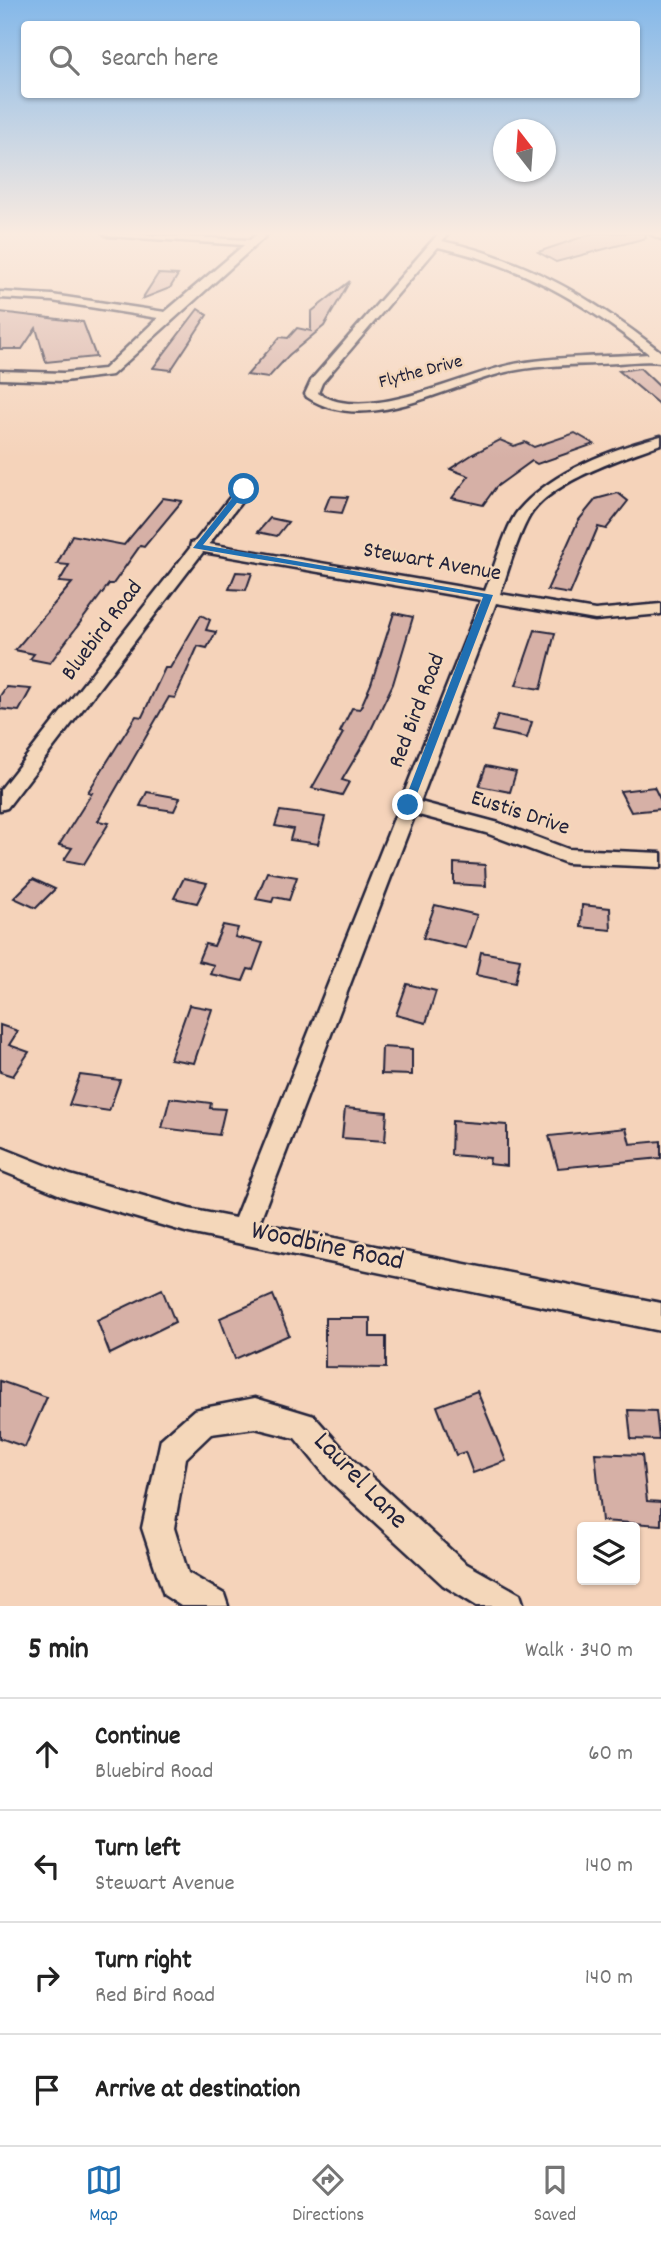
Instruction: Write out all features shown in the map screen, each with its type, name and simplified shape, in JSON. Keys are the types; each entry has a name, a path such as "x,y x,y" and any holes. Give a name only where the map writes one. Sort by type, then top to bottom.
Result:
{"street":[{"path":"116,308 167,316"},
{"path":"0,375 64,377 108,372 176,308"},
{"name":"Flythe Drive","path":"379,308 316,382 311,394 317,402 345,407 377,404 404,400 506,369 660,358"},
{"path":"599,308 660,358"},
{"name":"Red Bird Road","path":"243,1230 489,595 523,514 556,484 609,458 661,440"},
{"name":"Bluebird Road","path":"0,803 197,546 244,489"},
{"name":"Stewart Avenue","path":"197,546 595,615 661,609"},
{"name":"Eustis Drive","path":"408,805 492,828 566,856 661,860"},
{"name":"Woodbine Road","path":"0,1158 44,1178 119,1203 189,1221 661,1317"},
{"name":"Laurel Lane","path":"212,1606 175,1584 158,1528 173,1450 204,1420 255,1413 304,1426 341,1470 454,1574 508,1606"}],"building":[{"path":"316,308 334,308 324,326 289,355 268,378 247,375 280,337 288,338 297,328 311,331 311,312"},
{"path":"198,309 207,315 171,370 153,368"},
{"path":"0,312 83,322 96,357 46,362 36,328 22,349 0,349"},
{"path":"640,368 661,388 661,406 619,371"},
{"path":"575,433 594,444 537,464 532,461 496,487 483,505 452,498 469,476 450,469 473,454 500,440 514,446 525,442 534,447"},
{"path":"618,493 628,501 606,529 598,527 570,594 547,590 578,521 596,499"},
{"path":"330,496 348,497 342,513 324,511"},
{"path":"163,498 182,501 144,547 140,546 113,584 109,584 50,663 30,659 34,654 15,650 72,583 59,582 69,565 57,564 72,535 124,545"},
{"path":"270,518 288,522 277,536 258,532"},
{"path":"236,572 252,573 246,590 229,589"},
{"path":"394,613 413,617 393,684 367,738 342,780 349,782 342,795 312,788 343,733 340,732 352,708 360,709"},
{"path":"201,615 210,620 206,630 216,632 207,648 198,646 175,698 169,697 102,813 98,821 109,823 84,864 64,860 72,848 59,845 92,793 88,792 136,716 142,717 165,668 170,668"},
{"path":"535,630 555,633 541,689 516,685"},
{"path":"6,687 31,689 19,711 0,709 0,696"},
{"path":"498,715 532,722 527,738 492,731"},
{"path":"486,766 516,772 510,792 479,786"},
{"path":"654,787 661,801 661,809 631,812 620,791"},
{"path":"147,792 180,798 174,811 140,806"},
{"path":"280,811 325,817 318,844 290,840 293,829 275,826"},
{"path":"454,863 485,865 486,886 454,884"},
{"path":"267,872 297,877 289,900 274,897 272,902 256,899"},
{"path":"184,878 207,883 197,903 174,898"},
{"path":"33,879 55,889 36,908 14,898"},
{"path":"435,905 477,915 466,948 423,938"},
{"path":"582,905 610,908 611,930 581,927"},
{"path":"223,925 238,928 235,937 263,943 253,970 248,969 243,981 210,974 214,965 198,961 205,944 214,946"},
{"path":"481,952 520,959 515,983 476,975"},
{"path":"407,984 436,991 426,1023 396,1015"},
{"path":"189,1005 212,1009 194,1063 170,1059"},
{"path":"0,1025 18,1031 9,1045 29,1052 13,1076 0,1072"},
{"path":"382,1047 412,1049 412,1075 381,1074"},
{"path":"80,1075 120,1080 109,1111 69,1105"},
{"path":"170,1098 211,1103 210,1108 225,1109 219,1135 162,1128"},
{"path":"345,1108 387,1112 385,1141 342,1138"},
{"path":"452,1121 507,1125 507,1166 489,1164 490,1158 451,1155"},
{"path":"626,1128 630,1144 661,1141 661,1158 558,1168 549,1136"},
{"path":"162,1289 175,1322 110,1354 97,1320"},
{"path":"273,1295 289,1335 235,1359 220,1318"},
{"path":"325,1318 370,1318 370,1337 386,1337 386,1368 325,1367"},
{"path":"0,1381 47,1397 25,1447 0,1438"},
{"path":"477,1391 506,1461 473,1473 465,1452 456,1455 437,1406"},
{"path":"628,1410 656,1411 659,1440 631,1439"},
{"path":"595,1453 642,1455 647,1501 661,1502 661,1525 602,1521"}],"route":[{"path":"244,489 197,546 489,595 408,805"}]}
